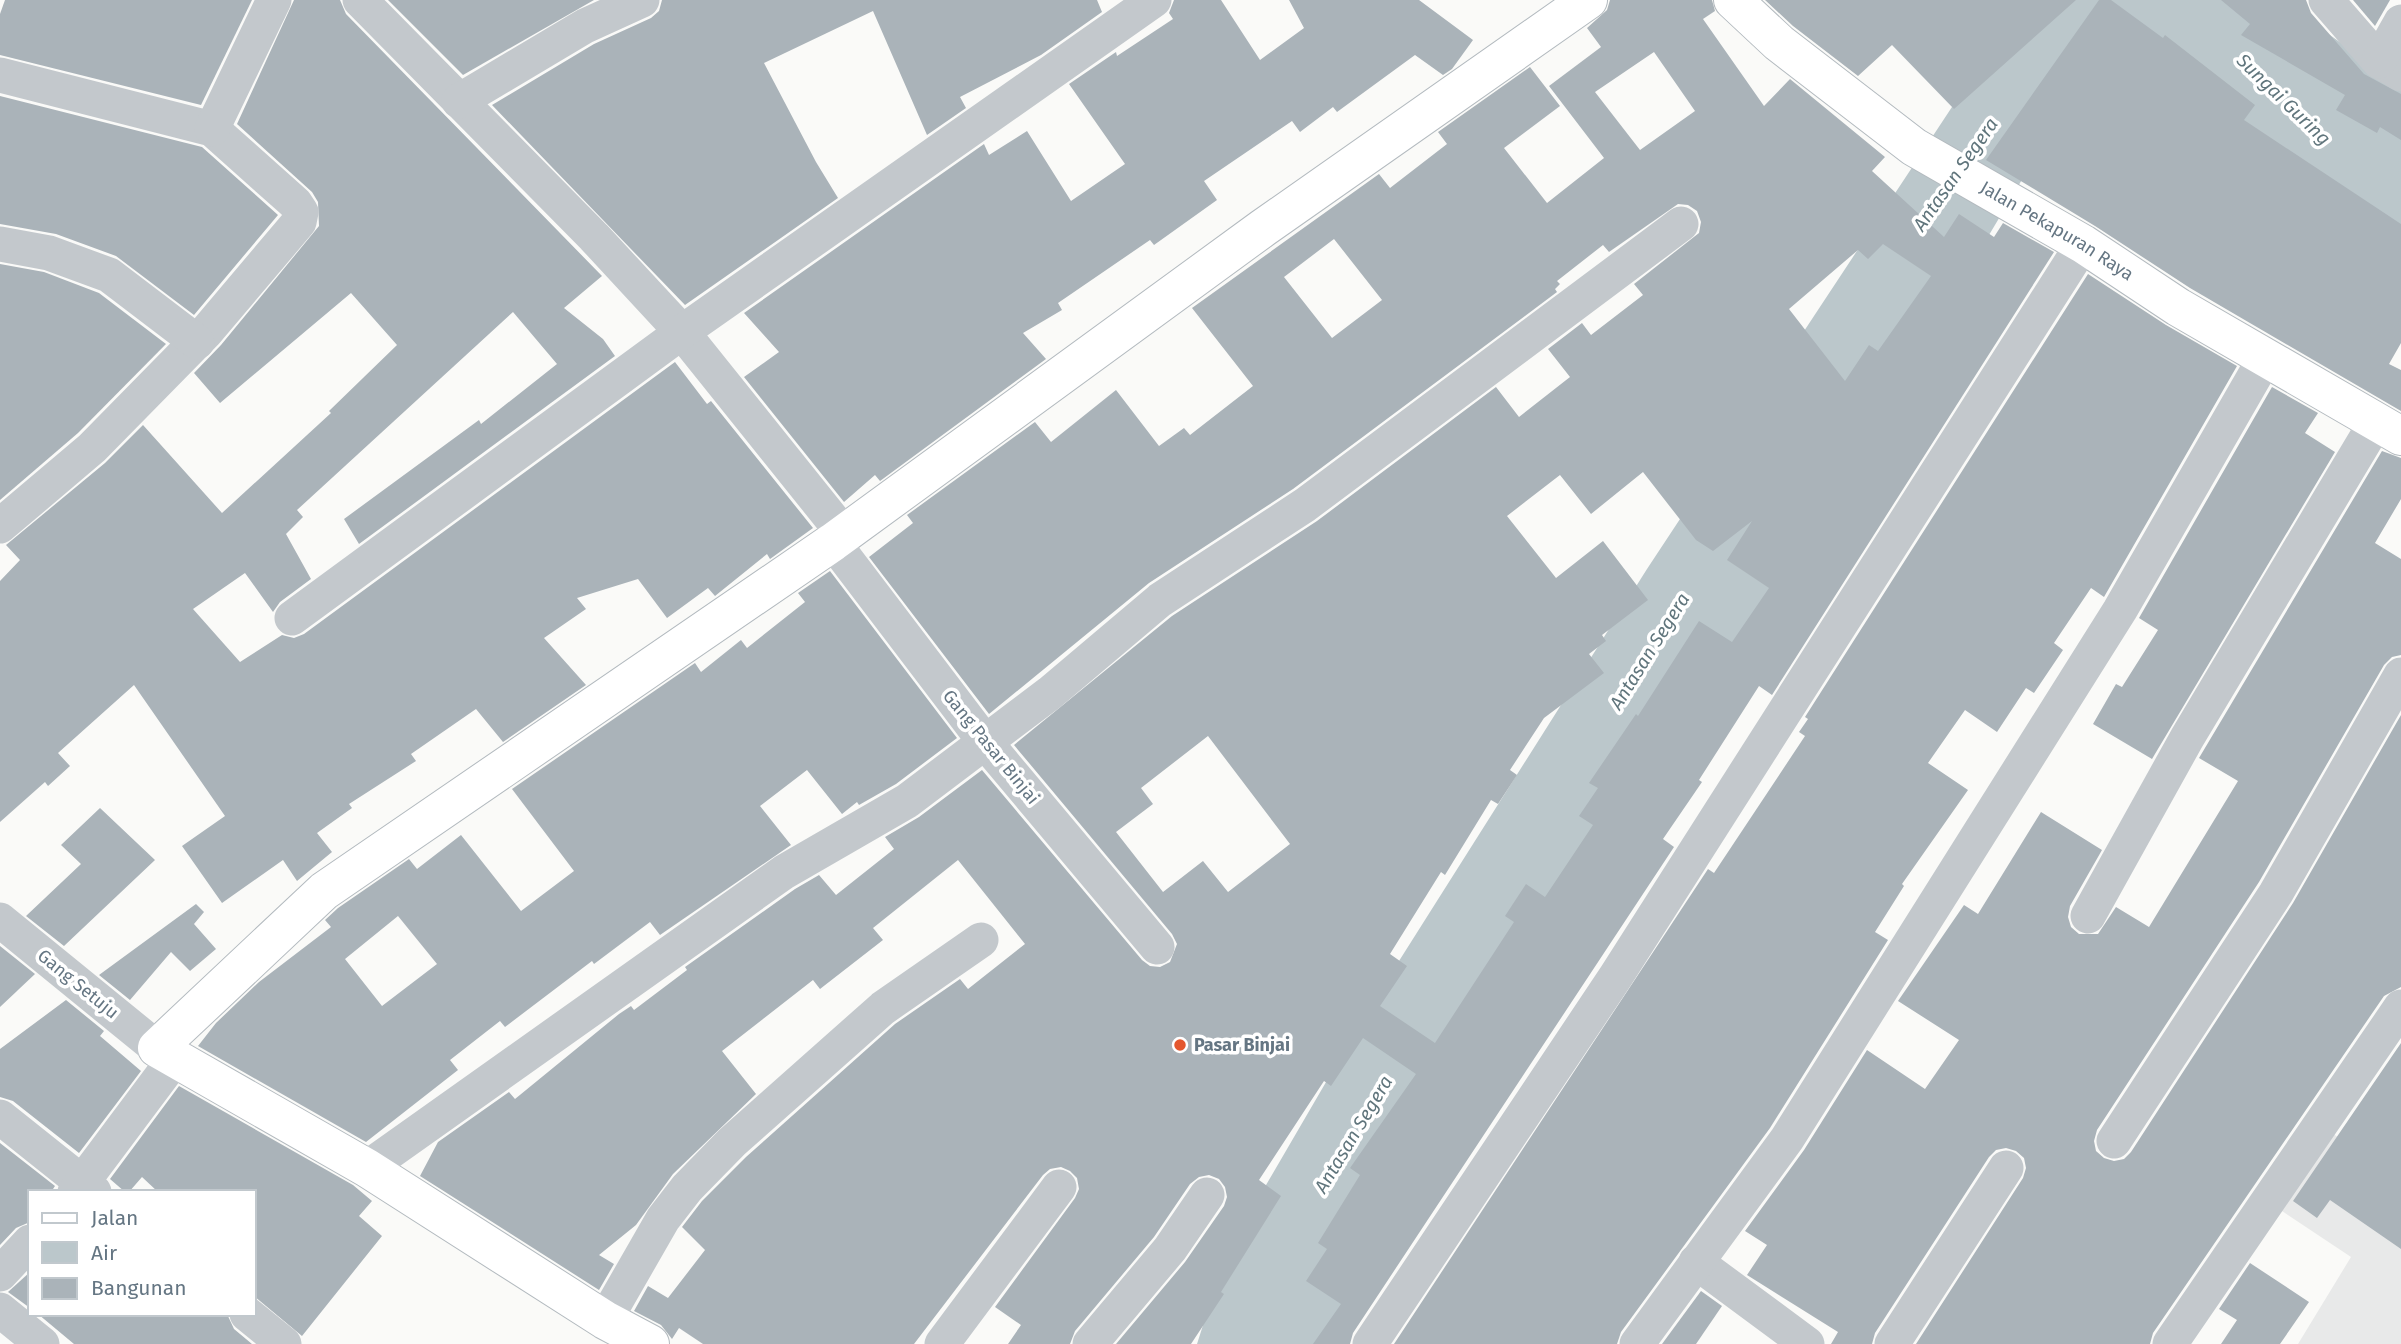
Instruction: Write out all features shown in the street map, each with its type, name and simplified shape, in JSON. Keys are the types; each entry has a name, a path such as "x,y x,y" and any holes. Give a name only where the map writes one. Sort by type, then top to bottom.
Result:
{"street":[{"path":"212,129 274,0"},
{"name":"Gang Pasar Binjai","path":"360,0 594,237 682,332 838,538 985,742 1157,947"},
{"path":"459,101 585,26 642,0"},
{"path":"292,618 682,332 1154,0"},
{"path":"0,1118 84,1189 166,1053 324,891 838,538 1263,228 1588,0"},
{"name":"Jalan Pekapuran Raya","path":"1733,0 1779,43 1914,147 2083,244 2178,307 2389,429"},
{"path":"2326,0 2390,67"},
{"path":"2390,67 2401,22"},
{"path":"0,75 212,129 295,203 301,215 299,222 197,342 92,448 0,526"},
{"path":"367,1168 784,872 907,801 1050,693 1160,600 1305,505 1681,224"},
{"path":"0,243 49,253 109,275 197,342"},
{"path":"1370,1344 1616,975 2083,244"},
{"path":"1637,1344 1795,1127 2120,610 2265,358"},
{"path":"2088,916 2187,738 2389,429"},
{"path":"2113,1141 2276,893 2401,675"},
{"name":"Gang Setuju","path":"0,920 166,1053"},
{"path":"605,1320 663,1219 732,1142 883,1008 981,940"},
{"path":"2170,1344 2401,1007"},
{"path":"166,1053 367,1168 605,1320 650,1344"},
{"path":"1892,1344 2006,1168"},
{"path":"942,1344 1059,1187"},
{"path":"1090,1344 1170,1249 1207,1195"},
{"path":"0,1274 28,1244"},
{"path":"1696,1262 1807,1344"},
{"path":"0,1310 42,1344"},
{"path":"249,1316 284,1344"}],"shaded area":[{"path":"2328,1130 2401,1183 2401,1344 2298,1344 2351,1257 2279,1209"}],"water":[{"path":"1912,0 2281,0 2401,86 2401,290 2064,109 1329,1344 1197,1344 1212,1297 1248,1216 1368,1010 1647,569 1983,60"}],"building":[{"path":"5,0 252,0 201,105 0,55 0,14"},
{"path":"294,0 340,0 346,14 602,276 564,308 603,339 615,356 359,544 344,519 479,420 481,424 557,364 513,312 297,510 303,517 286,534 311,579 280,602 273,612 245,573 193,609 240,662 282,635 294,638 304,634 675,362 707,404 711,401 813,528 770,559 767,554 715,596 708,588 667,618 638,579 577,598 586,609 544,638 586,685 503,742 476,709 411,754 416,761 349,804 352,808 317,833 332,852 297,881 283,860 222,903 182,846 225,816 134,685 58,753 70,766 48,786 45,782 0,822 0,581 20,560 6,545 105,463 143,425 222,513 331,413 329,411 397,345 351,293 220,403 194,373 221,345 319,226 318,202 312,192 237,124"},
{"path":"388,0 594,0 463,75"},
{"path":"662,0 1097,0 1102,12 1041,55 960,97 966,108 927,135 873,11 764,63 838,198 685,305 492,105 594,44 651,18 659,11"},
{"path":"1174,0 1221,0 1260,60 1304,28 1289,0 1419,0 1473,40 1452,69 1443,75 1415,55 1337,112 1333,107 1300,132 1292,121 1204,181 1217,200 1154,245 1150,240 1058,303 1062,310 1023,333 1046,359 880,481 875,475 844,502 744,377 779,352 744,313 984,144 989,155 1027,131 1071,201 1125,164 1069,84 1116,52 1117,56 1173,19 1169,13"},
{"path":"1610,0 1712,0 1715,11 1703,19 1764,106 1790,79 1885,157 1872,171 1944,237 1959,214 1994,237 2003,223 2054,252 1772,695 1759,686 1699,780 1702,782 1663,839 1674,847 1353,1333 1350,1344 1313,1344 1341,1304 1306,1281 1327,1249 1318,1243 1360,1175 1350,1168 1416,1074 1363,1038 1331,1086 1324,1081 1259,1180 1281,1196 1221,1292 1224,1294 1191,1344 1116,1344 1185,1262 1224,1206 1227,1197 1225,1187 1219,1179 1209,1175 1199,1177 1190,1184 1154,1237 1075,1331 1070,1344 1008,1344 1021,1325 995,1307 1075,1198 1079,1189 1077,1178 1061,1167 1050,1169 1043,1175 914,1344 703,1344 679,1328 672,1339 661,1325 634,1311 648,1286 668,1298 705,1250 682,1227 702,1201 746,1157 895,1024 960,979 968,989 1025,944 958,860 873,928 883,940 820,989 813,980 722,1051 756,1094 673,1174 636,1225 599,1255 614,1264 599,1290 420,1176 438,1142 509,1092 515,1099 619,1014 631,1006 634,1010 687,970 685,967 795,889 819,875 836,895 894,849 885,837 919,817 982,770 1142,960 1150,966 1160,967 1170,962 1177,944 1172,934 1014,745 1172,616 1317,521 1496,387 1519,417 1570,377 1548,349 1582,323 1591,335 1643,295 1634,284 1699,233 1701,222 1697,211 1688,205 1678,204 1609,252 1603,245 1557,281 1560,284 1555,289 1557,292 1293,489 1149,583 989,714 869,557 913,523 907,515 1035,422 1051,442 1116,390 1159,446 1184,428 1190,435 1253,386 1192,308 1379,174 1390,188 1447,144 1438,132 1530,67 1560,106 1504,148 1547,203 1604,158 1549,86 1601,47 1587,28 1607,10","holes":["1654,52 1695,111 1640,150 1595,92","1334,239 1382,300 1332,338 1284,277","1883,244 1931,276 1878,351 1869,345 1845,381 1789,309 1858,250 1868,259","1643,472 1696,540 1713,551 1752,521 1727,560 1769,588 1732,642 1699,621 1638,716 1636,714 1589,783 1598,788 1579,816 1593,825 1545,897 1526,884 1505,916 1514,922 1435,1043 1380,1006 1407,966 1390,954 1441,872 1445,875 1491,800 1498,804 1517,775 1510,770 1544,718 1604,673 1589,654 1606,641 1602,635 1648,600 1603,541 1556,578 1507,516 1560,475 1591,514","1208,736 1290,844 1228,892 1203,861 1163,892 1116,832 1153,804 1141,788"]},
{"path":"1765,0 2076,0 1954,109 1892,45 1858,76 1793,26"},
{"path":"2099,0 2111,0 2163,38 2165,35 2255,105 2244,120 2401,224 2401,343 2389,364 2401,370 2401,411 2190,288 1986,160"},
{"path":"2221,0 2306,0 2311,13 2364,74 2401,94 2401,140 2380,127 2377,133 2336,110 2345,95 2241,35 2250,24"},
{"path":"2353,0 2390,0 2375,26"},
{"path":"0,96 202,147 278,215 194,315 116,256 56,234 0,224"},
{"path":"0,264 44,272 99,293 166,344 78,433 0,500"},
{"path":"2088,274 2166,325 2237,366 2104,597 2091,588 2054,643 2063,650 2034,693 2026,688 1997,732 1965,710 1928,763 1968,790 1902,884 1904,886 1875,932 1888,940 1770,1128 1621,1332 1617,1344 1394,1344 1708,869 1714,873 1805,736 1799,732 1808,719 1805,717"},
{"path":"2272,387 2318,413 2305,433 2335,452 2152,759 2093,724 2116,684 2122,687 2158,630 2139,618"},
{"path":"2382,451 2401,458 2401,499 2375,543 2401,559 2401,655 2392,657 2384,665 2259,882 2097,1130 2094,1141 2096,1151 2104,1158 2114,1161 2124,1159 2131,1152 2293,903 2401,715 2401,987 2384,996 2153,1333 2150,1344 1916,1344 2023,1178 2026,1168 2024,1158 2016,1151 2006,1148 1996,1150 1989,1157 1875,1333 1872,1344 1831,1344 1838,1332 1747,1275 1767,1245 1745,1231 1804,1150 1867,1050 1925,1089 1959,1040 1898,1001 1964,905 1978,914 2041,812 2102,850 2070,906 2068,917 2071,927 2079,934 2098,934 2116,907 2149,927 2238,781 2199,758"},
{"path":"830,571 957,738 896,784 859,805 857,802 842,814 807,770 760,806 791,845 660,935 650,922 594,964 592,961 505,1027 500,1021 450,1060 458,1070 366,1142 198,1046 216,1023 259,982 331,927 325,920 338,908 409,859 417,869 461,835 521,911 574,871 512,789 695,663 701,672 741,640 747,648 805,602 798,593","holes":["398,916 437,964 382,1006 345,959"]},
{"path":"100,808 155,860 64,946 26,916 81,864 61,845"},
{"path":"196,904 204,912 194,924 216,949 190,971 171,952 130,1000 99,975"},
{"path":"0,946 35,974 0,1007"},
{"path":"66,1000 104,1031 100,1036 141,1071 79,1153 13,1101 0,1097 0,1049"},
{"path":"2401,1043 2401,1249 2330,1200 2317,1218 2293,1201"},
{"path":"179,1086 353,1185 372,1201 359,1216 382,1236 302,1336 256,1298 256,1190 156,1190 142,1177 131,1190 123,1190 110,1179"},
{"path":"0,1143 55,1186 52,1190 28,1190 28,1223 16,1228 0,1245"},
{"path":"2250,1263 2309,1302 2280,1344 2221,1344 2237,1320 2219,1309"},
{"path":"28,1274 28,1307 8,1292"},
{"path":"1701,1291 1722,1306 1696,1344 1662,1344"},
{"path":"40,1316 228,1316 234,1329 252,1344 74,1344"}],"place":[{"name":"Pasar Binjai","path":"1180,1045"}],"water label":[{"name":"Sungai Guring","path":"2284,99"},
{"name":"Antasan Segera","path":"1955,174"},
{"name":"Antasan Segera","path":"1649,651"},
{"name":"Antasan Segera","path":"1353,1134"}]}
